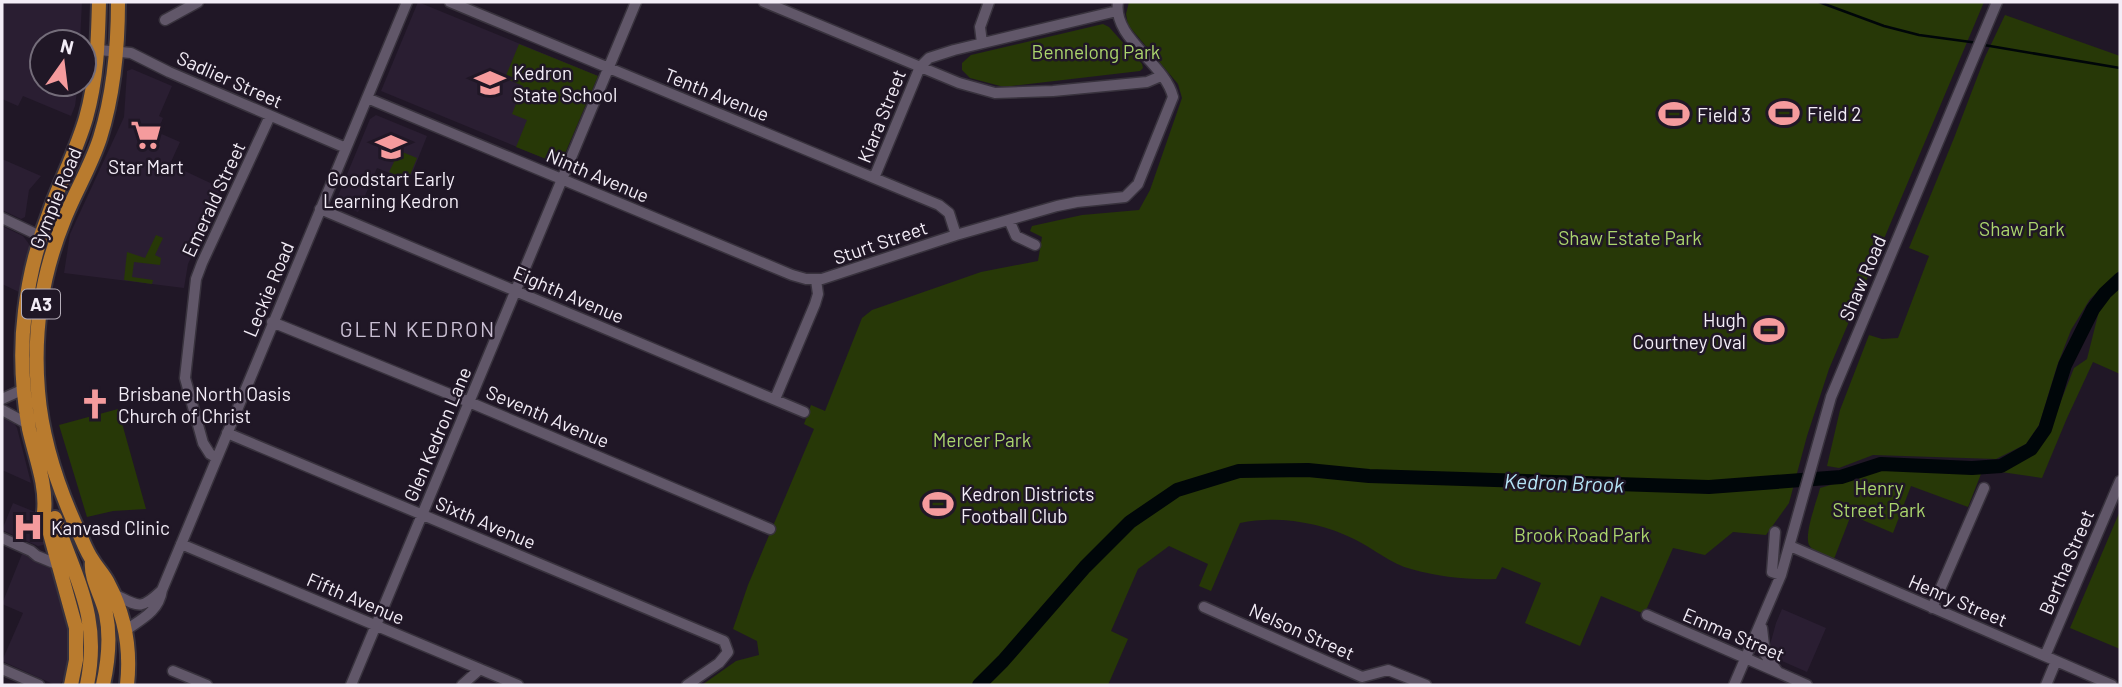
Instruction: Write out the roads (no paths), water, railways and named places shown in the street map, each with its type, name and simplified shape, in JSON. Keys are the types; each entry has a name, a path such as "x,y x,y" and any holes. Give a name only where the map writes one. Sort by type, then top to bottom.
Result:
{"highway":[{"name":"Gympie Road","path":"71,685 77,635 73,610 44,512 46,497 28,424 24,389 24,314 40,236 83,127 94,86 99,50 99,2"},
{"name":"Gympie Road","path":"117,2 117,50 101,135 52,255 43,289 37,337 38,394 45,438 58,483 92,561 114,594 125,630 129,668 127,685"},
{"path":"46,497 84,595 92,633 87,685"},
{"path":"92,561 91,573 100,593 109,634 108,661 103,685"}],"street":[{"path":"165,20 198,2"},
{"name":"Leckie Road","path":"125,630 155,609 159,603 272,323 407,2"},
{"name":"Tenth Avenue","path":"450,2 942,207 951,218 956,234"},
{"name":"Glen Kedron Lane","path":"351,685 636,2"},
{"path":"764,2 920,67 959,83 995,93 1147,82 1161,76 1120,24 1117,6 938,54 925,60 920,67"},
{"path":"982,43 980,27 989,2"},
{"name":"Shaw Road","path":"1734,685 1781,575 1831,397 1997,2"},
{"name":"Sadlier Street","path":"99,50 131,53 346,148"},
{"name":"Kiara Street","path":"874,178 920,67"},
{"name":"Sturt Street","path":"775,399 815,304 818,294 817,280 956,234 1077,202 1125,197 1132,192 1138,184 1172,100 1172,92 1161,76"},
{"name":"Ninth Avenue","path":"367,97 792,275 817,280"},
{"name":"Emerald Street","path":"217,458 210,454 203,443 185,378 196,279 270,116"},
{"name":"Eighth Avenue","path":"320,209 804,412"},
{"path":"2,218 40,236"},
{"path":"1009,220 1016,236 1035,245"},
{"name":"Seventh Avenue","path":"272,323 469,402 770,529"},
{"path":"2,399 24,389"},
{"path":"2,410 28,424"},
{"name":"Sixth Avenue","path":"227,433 724,641 728,648 726,656 687,685"},
{"name":"Bertha Street","path":"2045,656 2120,481"},
{"path":"1932,608 1984,488"},
{"path":"1775,532 1772,572 1781,575"},
{"path":"2,538 58,565"},
{"path":"31,551 44,548 52,541"},
{"name":"Fifth Avenue","path":"181,544 518,685"},
{"name":"Henry Street","path":"1790,546 2112,685"},
{"path":"114,594 141,606 162,590"},
{"name":"Nelson Street","path":"1204,607 1362,677 1388,670 1426,685"},
{"name":"Emma Street","path":"1647,615 1807,685"},
{"path":"1763,620 1765,654 1779,673"},
{"path":"2046,685 2056,661"},
{"path":"2,669 39,685"},
{"path":"462,685 480,669"},
{"path":"173,671 208,685"},
{"path":"1355,685 1362,677"}],"waterway":[{"path":"1819,2 1884,26 1919,35 1978,43"},
{"path":"1984,45 2120,68"},
{"name":"Kedron Brook","path":"979,685 1085,567 1130,522 1177,490 1239,471 1308,470 1369,476 1709,487 1841,477 1881,464 1972,468 2001,466 2031,449 2045,429 2065,365 2093,309 2120,279"}],"place":[{"name":"Kedron State School","path":"490,83"},
{"name":"Field 2","path":"1784,113"},
{"name":"Field 3","path":"1674,114"},
{"name":"Star Mart","path":"146,135"},
{"name":"Goodstart Early Learning Kedron","path":"391,147"},
{"name":"Hugh Courtney Oval","path":"1769,330"},
{"name":"Brisbane North Oasis Church of Christ","path":"95,404"},
{"name":"Kedron Districts Football Club","path":"938,504"},
{"name":"Kanvasd Clinic","path":"28,527"}],"district":[{"name":"GLEN KEDRON","path":"418,328"}],"park label":[{"name":"Bennelong Park","path":"1096,51"},
{"name":"Shaw Park","path":"2022,228"},
{"name":"Shaw Estate Park","path":"1630,237"},
{"name":"Mercer Park","path":"982,439"},
{"name":"Henry Street Park","path":"1879,498"},
{"name":"Brook Road Park","path":"1582,534"}]}
